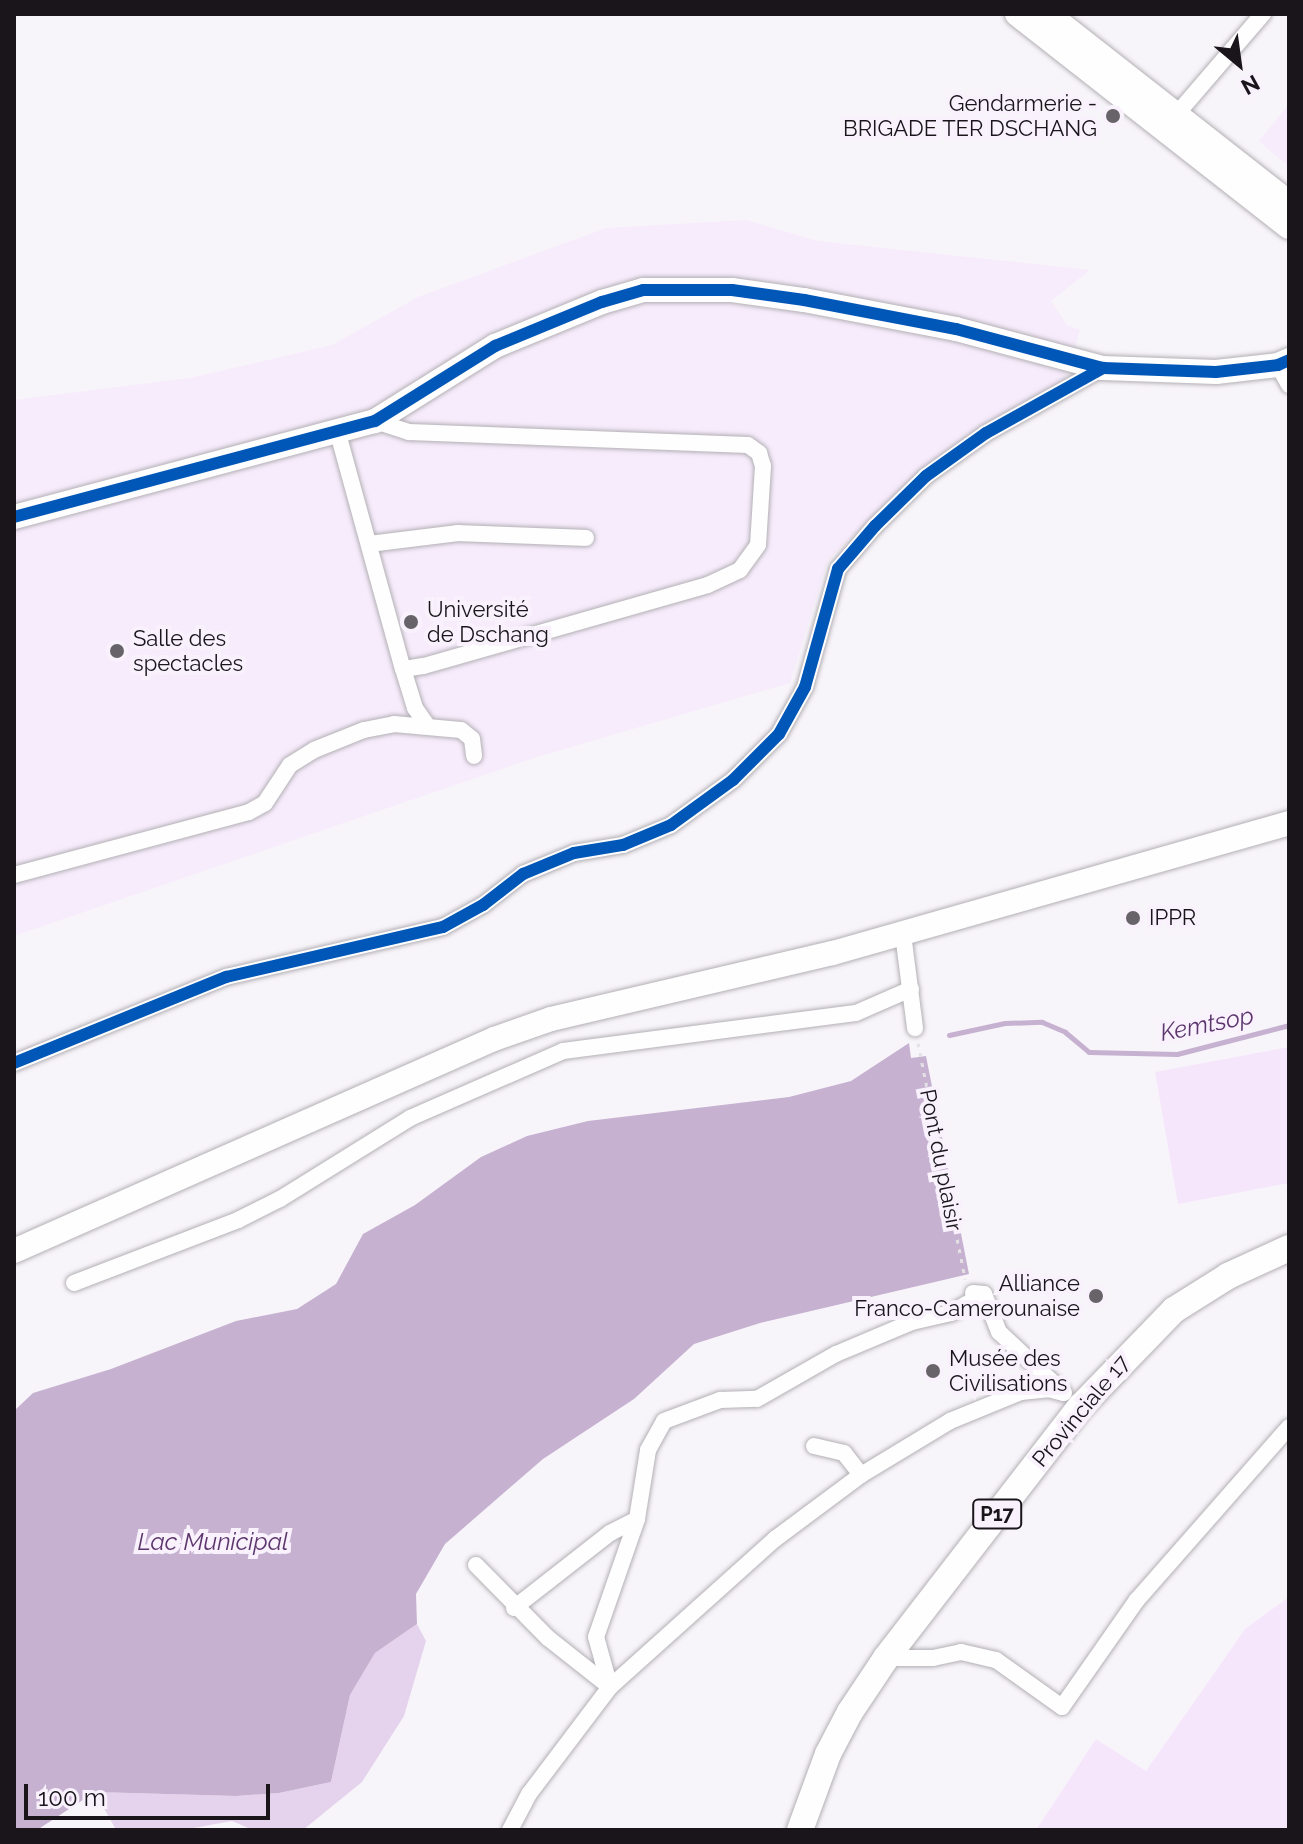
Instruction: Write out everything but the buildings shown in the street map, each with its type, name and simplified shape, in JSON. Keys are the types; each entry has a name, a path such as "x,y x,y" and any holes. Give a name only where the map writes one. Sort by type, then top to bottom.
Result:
{"main road":[{"name":"Provinciale 17","path":"800,1830 828,1754 850,1712 1072,1399 1174,1310 1228,1276 1289,1248"}],"street":[{"path":"1017,14 1289,203"},
{"path":"1048,14 1289,227"},
{"path":"1171,122 1263,14"},
{"path":"14,517 375,421 495,346 602,302 643,290 732,290 804,300 956,329 1103,368 1216,372 1285,370"},
{"path":"14,1063 226,977 443,927 483,905 523,874 574,853 623,845 671,825 733,780 779,734 805,687 838,569 875,526 926,476 986,433 1103,368"},
{"path":"375,421 409,432 748,445 759,453 763,466 758,545 740,570 708,585 423,666 403,669"},
{"path":"337,430 403,669 415,708 426,724"},
{"path":"369,544 458,533 586,538"},
{"path":"14,875 249,812 265,803 290,765 314,750 364,730 394,724 426,724 461,730 472,739 474,756"},
{"path":"14,1251 522,1029 630,998 903,934 1289,823"},
{"path":"903,934 915,1028"},
{"path":"74,1283 238,1220 280,1199 410,1118 563,1051 856,1013 911,989"},
{"path":"610,1687 596,1637 637,1519 648,1450 664,1421 720,1400 757,1399 836,1354 912,1322 951,1313 976,1293 999,1332 1072,1399"},
{"path":"510,1830 529,1794 610,1687 775,1539 861,1475 970,1412 1021,1392 1048,1389 1072,1399"},
{"path":"886,1658 933,1658 961,1652 996,1660 1062,1707 1137,1600 1289,1427"},
{"path":"814,1446 844,1453 861,1475"},
{"path":"514,1608 610,1533 637,1519"},
{"path":"476,1565 514,1608 610,1687"}],"shaded area":[{"path":"1289,104 1289,167 1259,141"},
{"name":"Université de Dschang","path":"746,220 818,241 1090,270 1051,301 1067,325 1080,330 1065,380 975,432 918,473 828,560 790,683 534,758 14,936 14,400 190,378 332,345 418,297 606,228"},
{"path":"1289,1047 1289,1183 1178,1204 1155,1072"},
{"path":"1289,1597 1289,1830 1036,1830 1096,1739 1146,1771 1245,1629"},
{"path":"417,1624 426,1641 404,1716 362,1782 303,1830 253,1830 232,1821 183,1830 116,1830 95,1792 236,1796 279,1793 331,1782 350,1695 375,1653"}],"water":[{"name":"Lac Municipal","path":"909,1043 911,1058 926,1056 969,1274 760,1323 694,1344 634,1399 543,1459 445,1544 416,1594 417,1624 375,1653 350,1695 331,1782 279,1793 236,1796 95,1792 37,1830 14,1830 14,1411 33,1393 111,1369 236,1321 297,1309 336,1284 363,1234 415,1205 481,1157 527,1136 588,1121 789,1097 851,1081"}],"waterway":[{"name":"Kemtsop","path":"949,1035 1005,1023 1042,1022 1065,1032 1089,1052 1177,1054 1289,1025"}],"cycle path":[{"path":"14,517 375,421 495,346 602,302 643,290 732,290 804,300 956,329 1103,368 1216,372 1278,365 1289,360"},
{"path":"14,1063 226,977 443,927 483,905 523,874 574,853 623,845 671,825 733,780 779,734 805,687 838,569 875,526 926,476 986,433 1103,368"}],"place":[{"name":"Gendarmerie - BRIGADE TER DSCHANG","path":"1113,116"},
{"name":"Université de Dschang","path":"411,622"},
{"name":"Salle des spectacles","path":"117,651"},
{"name":"IPPR","path":"1133,918"},
{"name":"Alliance Franco-Camerounaise","path":"1096,1296"},
{"name":"Musée des Civilisations","path":"933,1371"}]}
